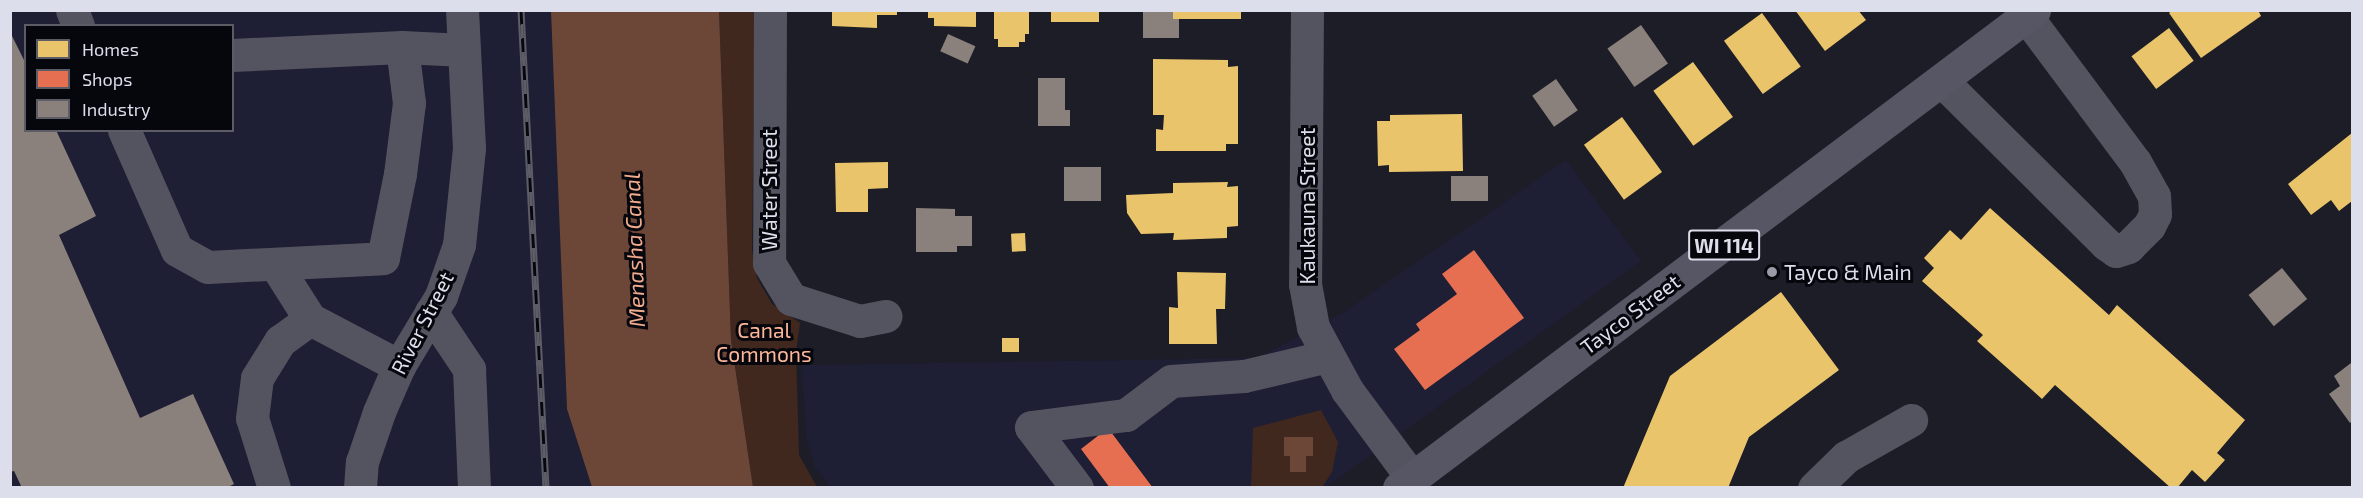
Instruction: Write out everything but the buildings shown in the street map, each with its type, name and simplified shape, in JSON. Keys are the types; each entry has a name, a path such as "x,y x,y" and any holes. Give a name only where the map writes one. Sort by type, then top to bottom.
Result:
{"main road":[{"name":"Tayco Street","path":"1410,484 2030,13"}],"street":[{"name":"River Street","path":"360,488 362,462 399,366 431,312 459,245 467,201 469,148 462,10"},
{"name":"Water Street","path":"770,10 769,263 791,299 860,321 886,316"},
{"name":"Kaukauna Street","path":"1307,10 1305,284 1313,327 1347,390 1410,484"},
{"path":"1942,81 2106,244 2116,251 2128,247 2150,226 2155,214 2154,196 2135,162 2030,13"},
{"path":"125,132 177,250 208,267 383,258 400,174 409,103 402,47"},
{"path":"234,55 402,47 464,50"},
{"path":"275,264 310,319 399,366"},
{"path":"431,312 469,369 474,488"},
{"path":"274,488 252,418 257,378 280,341 310,319"},
{"path":"1077,488 1031,427 1126,415 1171,381 1244,376 1328,357"},
{"path":"1814,488 1846,457 1911,420"}],"shaded area":[{"path":"11,11 551,11 567,409 592,487 12,488"},
{"path":"1566,160 1641,261 1326,487 831,487 815,468 807,440 801,365 1257,358 1341,314"}],"green space":[{"name":"Canal Commons","path":"719,11 755,11 752,250 757,278 772,304 800,323 796,352 799,455 817,487 753,487 731,340"},
{"path":"1321,410 1338,442 1332,472 1323,486 1251,488 1253,428"}],"water":[{"name":"Menasha Canal","path":"551,11 719,11 731,340 753,487 592,487 567,409"},
{"path":"1284,437 1313,437 1313,456 1306,456 1306,472 1290,472 1290,456 1284,456"}],"railway":[{"path":"521,10 546,488"}],"place":[{"name":"Tayco & Main","path":"1772,272"}]}
